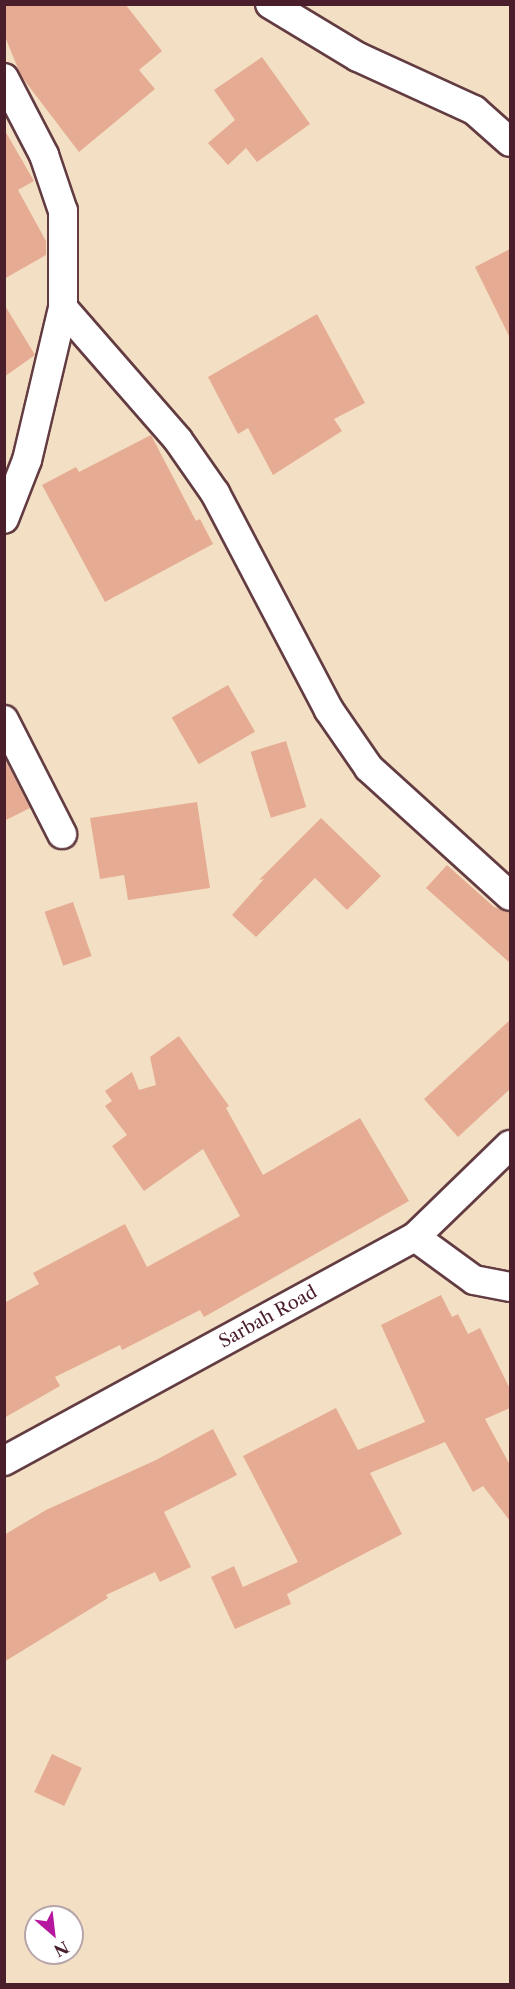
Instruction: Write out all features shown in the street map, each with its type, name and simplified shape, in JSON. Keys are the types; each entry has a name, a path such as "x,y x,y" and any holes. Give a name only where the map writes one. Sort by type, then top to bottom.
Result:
{"street":[{"path":"270,4 358,57 474,110 510,142"},
{"path":"4,78 44,155 63,211 63,308 27,460 4,519"},
{"path":"63,308 178,440 215,494 329,710 369,768 510,896"},
{"path":"4,720 62,834"},
{"name":"Sarbah Road","path":"4,1461 415,1237 510,1145"},
{"path":"415,1237 474,1280 510,1287"}],"building":[{"path":"4,4 125,4 162,51 139,70 155,89 79,152 21,76 4,34"},
{"path":"262,57 310,124 257,162 246,148 228,165 208,143 235,120 214,90"},
{"path":"4,129 34,181 18,190 46,241 46,255 4,279"},
{"path":"510,249 510,338 475,267"},
{"path":"4,304 35,355 4,377"},
{"path":"317,314 365,403 334,419 342,431 273,475 248,428 238,434 208,377"},
{"path":"151,435 196,521 200,519 213,544 105,602 42,485 76,467 79,472"},
{"path":"228,685 255,732 199,764 172,718"},
{"path":"286,741 306,807 271,818 251,752"},
{"path":"4,757 30,808 4,821"},
{"path":"197,802 210,888 128,900 124,875 100,879 90,818"},
{"path":"321,818 381,876 347,910 315,878 256,937 232,915 264,879 259,880"},
{"path":"447,865 494,907 510,912 510,963 426,888"},
{"path":"73,902 92,956 63,966 45,912"},
{"path":"510,1020 510,1089 458,1137 424,1099"},
{"path":"179,1036 229,1106 226,1108 263,1175 360,1118 409,1201 204,1317 200,1310 122,1350 120,1345 55,1377 60,1386 4,1418 4,1303 39,1284 33,1273 125,1224 147,1267 240,1216 203,1149 144,1191 112,1146 127,1135 105,1106 112,1101 105,1091 132,1072 139,1090 156,1085 150,1057"},
{"path":"441,1295 452,1317 458,1314 468,1334 480,1328 510,1389 510,1408 485,1419 510,1465 510,1521 483,1486 473,1492 445,1442 370,1473 402,1534 287,1594 291,1604 235,1629 211,1577 234,1566 243,1587 298,1562 243,1456 336,1408 358,1450 425,1422 381,1325"},
{"path":"213,1429 237,1475 164,1512 191,1567 160,1582 155,1572 106,1595 108,1598 4,1662 4,1535 46,1510 156,1460"},
{"path":"52,1754 82,1768 64,1806 34,1792"}]}
